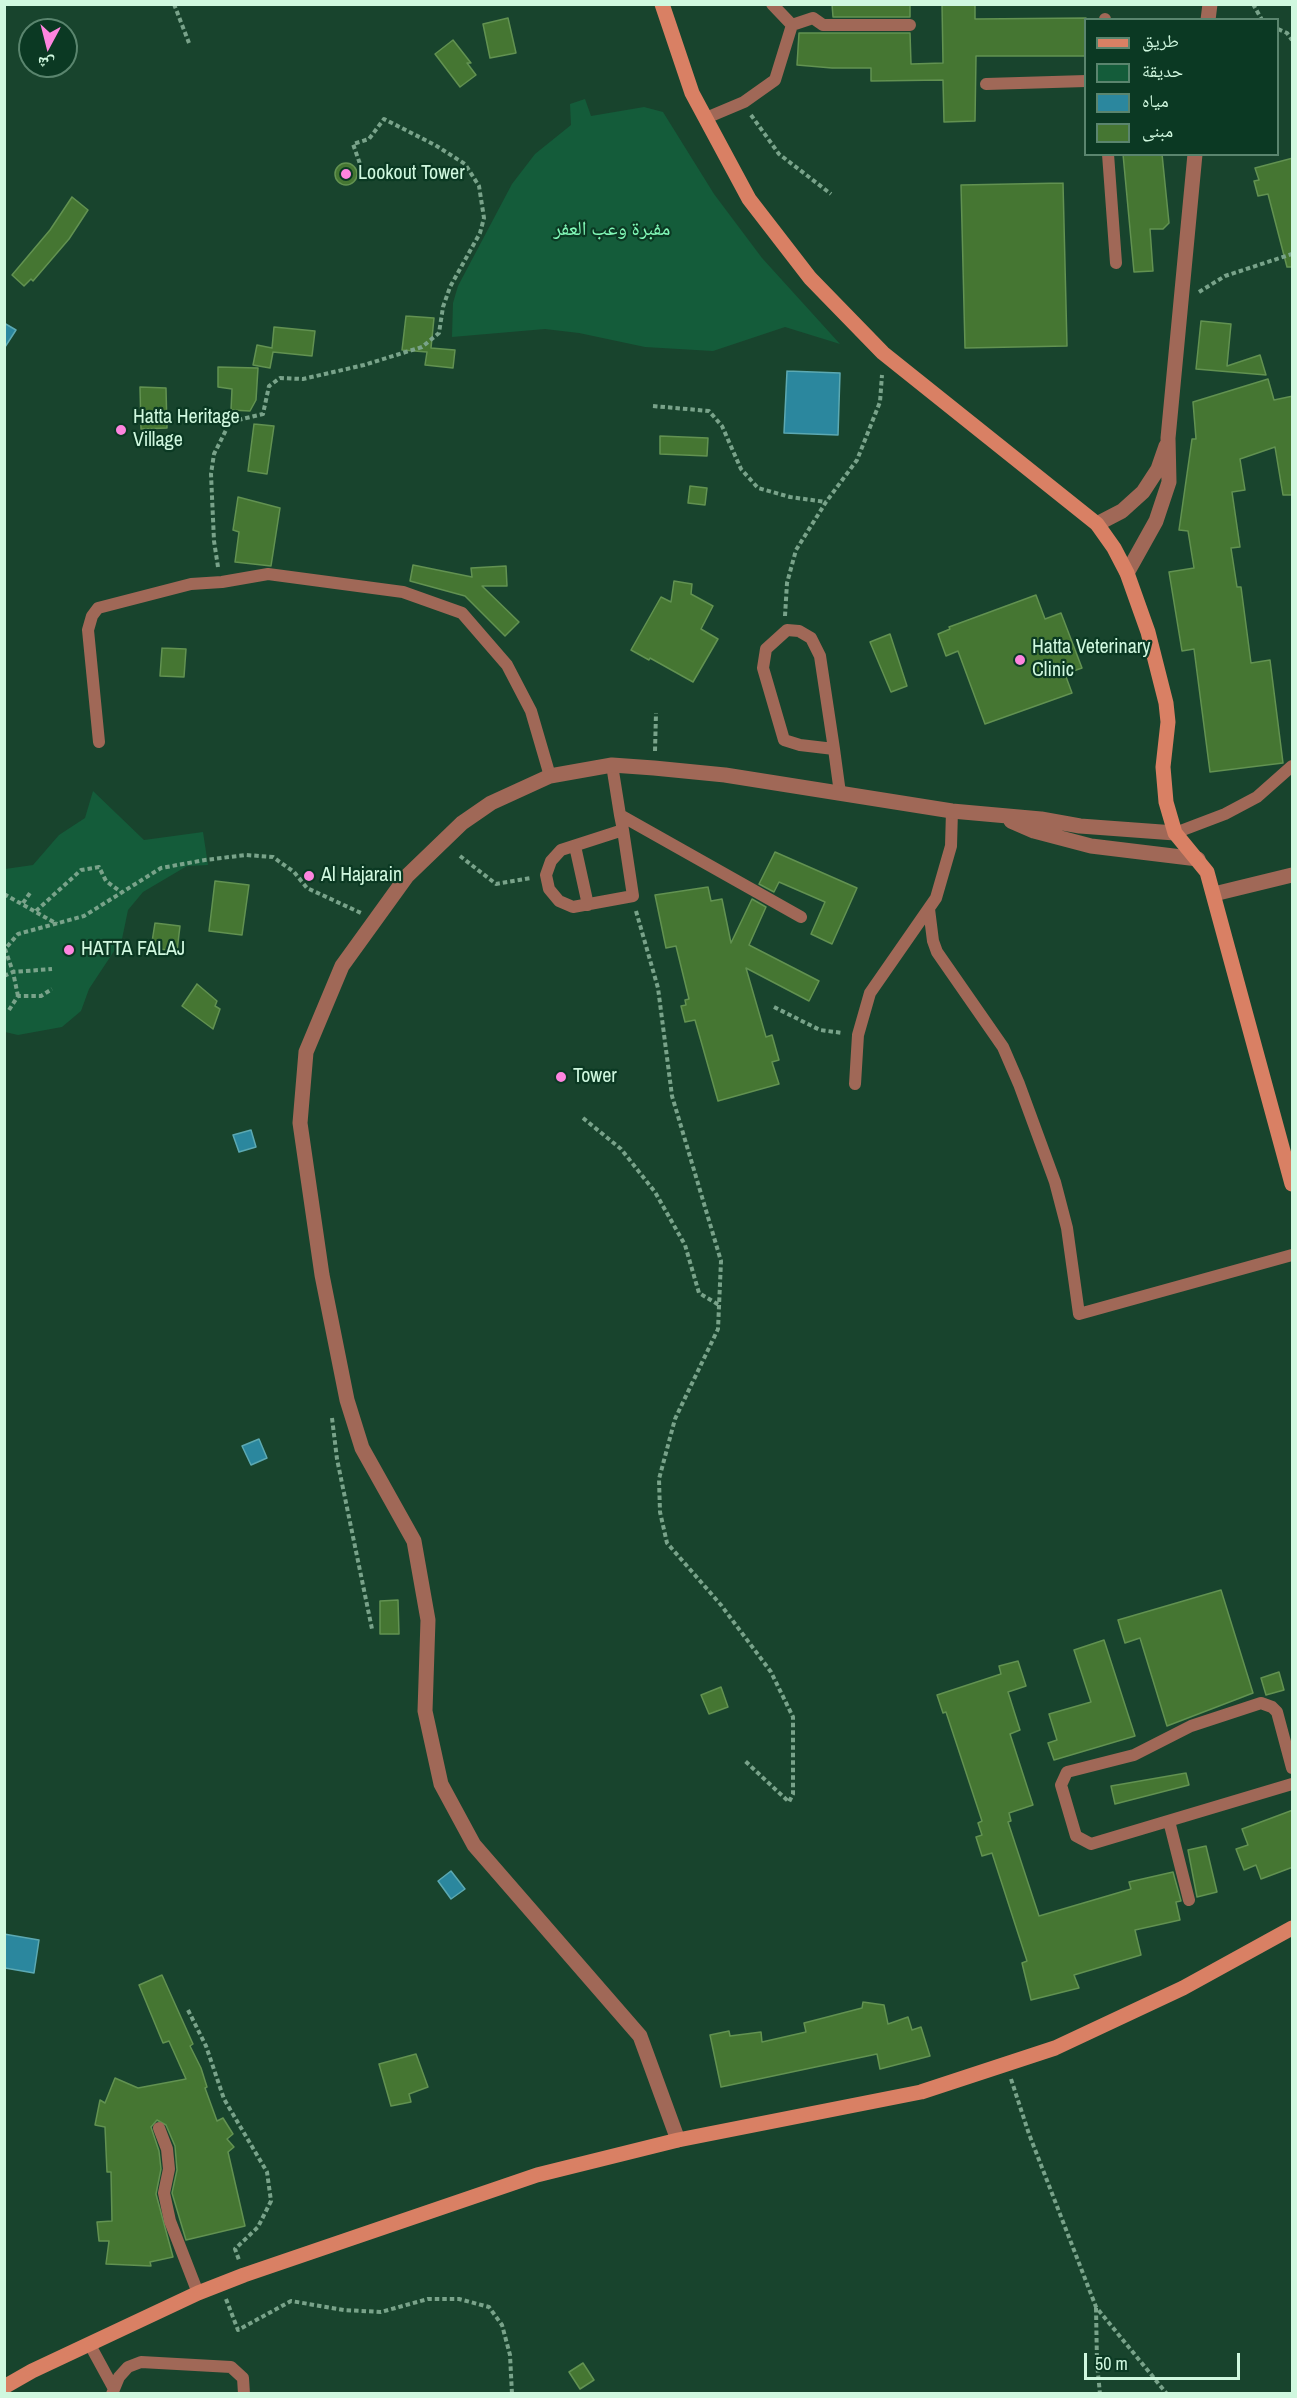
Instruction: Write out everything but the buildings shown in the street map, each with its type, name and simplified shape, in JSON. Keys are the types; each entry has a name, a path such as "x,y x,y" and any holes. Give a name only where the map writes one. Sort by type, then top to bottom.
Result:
{"main road":[{"path":"662,4 692,93 749,199 810,278 883,353 1097,524 1114,548 1127,573 1148,632 1166,703 1168,722 1163,776 1166,802 1175,833 1207,872 1293,1184"},
{"path":"4,2387 198,2293 244,2275 537,2175 678,2140 921,2092 1055,2048 1183,1988 1293,1928"}],"street":[{"path":"1127,573 1164,502 1171,461 1168,438 1195,156"},
{"path":"1097,524 1122,511 1143,492 1158,469 1168,438"},
{"path":"678,2140 640,2036 474,1845 441,1784 425,1711 428,1620 414,1541 362,1448 347,1400 322,1275 300,1123 306,1052 342,966 407,876 462,823 491,803 550,776 612,765 654,768 840,793 952,811 1137,832 1175,833"},
{"path":"1002,817 1034,831 1092,846 1198,859"},
{"path":"1214,894 1293,875"}],"lane":[{"path":"772,4 792,24"},
{"path":"792,24 813,18 823,25 910,25"},
{"path":"706,118 744,102 775,80 792,24"},
{"path":"986,84 1084,81"},
{"path":"1108,156 1116,263"},
{"path":"99,742 88,630 92,616 98,608 191,584 222,582 268,574 404,592 462,613 507,665 531,711 550,776"},
{"path":"834,749 800,745 784,740 763,668 766,649 787,630 799,631 811,638 820,656 834,749 840,793"},
{"path":"612,765 623,830 633,896 573,907 559,901 549,889 546,875 551,861 561,850 623,830"},
{"path":"1175,833 1225,814 1257,797 1293,766"},
{"path":"855,1084 858,1035 870,993 936,898 951,846 952,811"},
{"path":"620,815 801,917"},
{"path":"574,846 588,905"},
{"path":"929,909 933,941 938,952 1003,1047 1019,1084 1055,1182 1067,1228 1079,1314 1293,1255"},
{"path":"1293,1768 1276,1712 1261,1703 1191,1726 1134,1755 1067,1772 1061,1780 1076,1836 1085,1843 1091,1844 1293,1784"},
{"path":"1169,1821 1189,1900"},
{"path":"159,2128 167,2148 169,2169 164,2193 170,2221 198,2293"},
{"path":"90,2345 113,2391"},
{"path":"113,2391 119,2377 128,2367 141,2362 154,2362 231,2367 243,2378 244,2394"}],"path":[{"path":"174,4 189,43"},
{"path":"1253,4 1261,18"},
{"path":"1279,29 1287,33 1293,40"},
{"path":"744,102 754,122 779,154 831,194"},
{"path":"222,582 214,541 211,474 214,454 230,422 263,414 269,386 280,378 303,379 364,365 408,352 430,340 439,333 443,307 450,287 480,233 484,218 479,186 465,164 435,145 384,119 369,139 353,144 360,164"},
{"path":"1180,303 1225,276 1293,254"},
{"path":"787,630 785,615 787,583 796,549 826,502 857,460 880,402 883,353"},
{"path":"653,406 709,411 722,426 741,469 758,488 790,497 826,502"},
{"path":"654,768 656,713"},
{"path":"9,1010 18,996 5,950 18,934 84,916 161,868 246,855 273,857 294,872 307,888 376,919"},
{"path":"460,856 496,884 507,884 546,875"},
{"path":"36,911 81,870 99,867 106,880 121,892"},
{"path":"23,903 30,893"},
{"path":"4,894 58,924"},
{"path":"633,896 641,935 658,988 672,1096 721,1261 718,1329 675,1419 659,1479 660,1512 667,1543 721,1605 771,1672 793,1717 793,1794 789,1802 744,1760"},
{"path":"4,976 13,972 52,969"},
{"path":"18,996 41,996 52,989"},
{"path":"774,1007 820,1030 858,1035"},
{"path":"583,1118 621,1149 655,1192 685,1245 699,1293 719,1306"},
{"path":"332,1416 337,1459 372,1629"},
{"path":"188,2010 206,2046 224,2099 267,2172 271,2201 258,2227 235,2249 244,2275"},
{"path":"1006,2064 1029,2134 1096,2307 1167,2394"},
{"path":"221,2284 238,2330 291,2301 335,2309 381,2312 428,2299 459,2299 489,2307 502,2325 510,2355 512,2394"},
{"path":"1096,2307 1100,2394"}],"green space":[{"name":"مفبرة وعب العفر","path":"585,99 591,116 644,107 663,112 714,194 762,258 840,344 785,327 713,351 645,347 579,333 545,329 452,337 453,303 458,286 512,184 535,154 571,125 570,104"},
{"path":"93,791 144,840 203,832 208,865 187,866 143,892 128,910 122,939 89,989 81,1011 62,1027 18,1035 5,1032 5,869 33,865 59,835 85,818"}],"water":[{"path":"4,323 16,330 5,347 4,346"},
{"path":"787,371 840,373 838,435 784,433"},
{"path":"251,1130 256,1147 239,1152 233,1135"},
{"path":"259,1439 267,1458 251,1465 242,1446"},
{"path":"451,1871 465,1889 451,1899 438,1881"},
{"path":"4,1934 39,1940 34,1973 5,1968"}],"place":[{"name":"Lookout Tower","path":"346,174"},
{"name":"Hatta Heritage Village","path":"121,430"},
{"name":"Hatta Veterinary Clinic","path":"1020,660"},
{"name":"Al Hajarain","path":"309,876"},
{"name":"HATTA FALAJ","path":"69,950"},
{"name":"Tower","path":"561,1077"}]}
